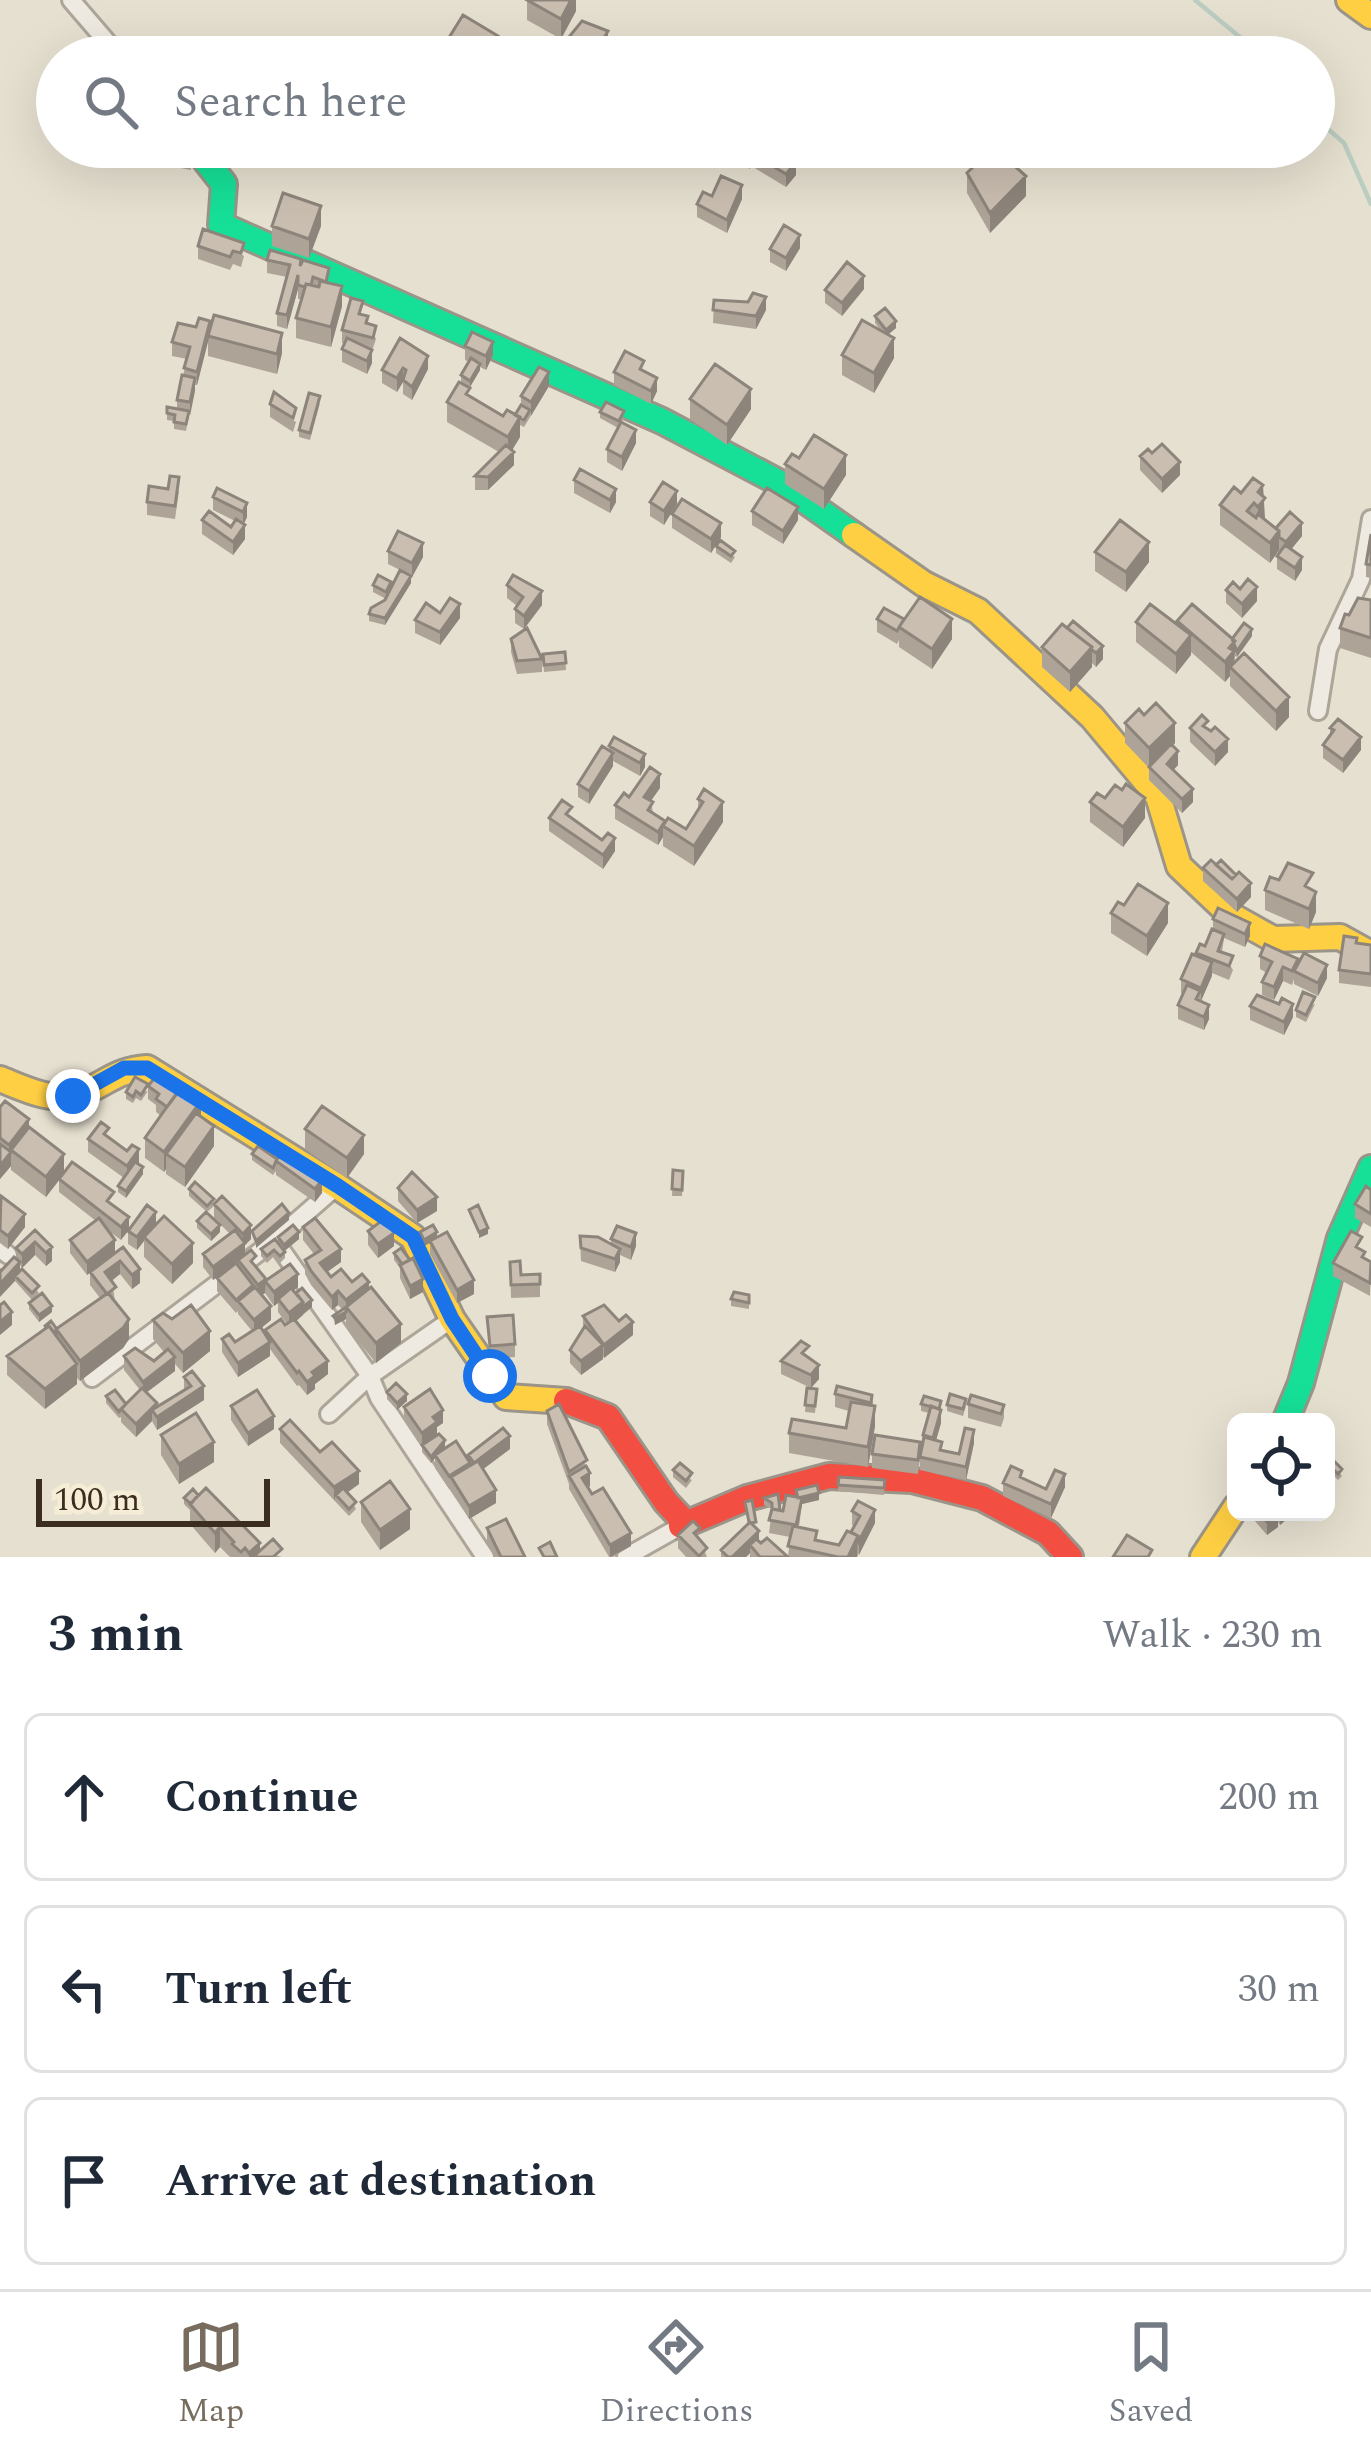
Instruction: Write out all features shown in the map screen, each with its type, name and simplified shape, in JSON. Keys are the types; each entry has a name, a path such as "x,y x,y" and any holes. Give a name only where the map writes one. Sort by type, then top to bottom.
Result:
{"street":[{"path":"70,0 102,36"},
{"path":"1349,0 1370,16 1371,27"},
{"path":"211,168 224,184 221,226 662,421 780,483 925,584 978,611 1092,717 1158,796 1179,866 1232,916 1273,939 1340,937 1371,954"},
{"path":"1318,711 1328,649 1361,579 1371,519"},
{"path":"0,1079 49,1096 73,1096 124,1068 147,1068 338,1186 413,1237 452,1319 506,1397 566,1401 608,1417 680,1517 680,1526"},
{"path":"1290,1413 1344,1226 1371,1168"},
{"path":"92,1378 338,1186"},
{"path":"274,1240 370,1376 379,1398 485,1557"},
{"path":"329,1414 370,1376 452,1319"},
{"path":"626,1557 680,1526 747,1498 829,1476 912,1480 982,1498 1048,1533 1070,1557"},
{"path":"1203,1557 1227,1521"}],"building":[{"path":"527,0 571,0 561,19"},
{"path":"463,15 498,36 450,36"},
{"path":"582,21 608,31 605,36 570,36"},
{"path":"972,168 1017,168 1026,176 990,213 967,173"},
{"path":"721,176 742,185 727,220 697,204 703,192 712,196"},
{"path":"283,193 321,206 309,239 272,226"},
{"path":"784,225 800,235 786,258 770,249"},
{"path":"203,229 244,243 241,253 233,251 230,257 198,246"},
{"path":"270,250 301,259 300,266 303,260 329,268 326,282 313,277 305,287 298,285 298,275 287,315 277,313 290,265 267,260"},
{"path":"847,262 864,276 842,303 825,290"},
{"path":"320,281 342,286 331,327 296,318 306,284 319,287"},
{"path":"753,293 766,297 756,316 713,310 714,300 748,302"},
{"path":"351,298 363,301 359,314 376,326 373,338 342,330"},
{"path":"885,308 896,321 886,330 875,316"},
{"path":"214,315 282,333 277,354 208,336"},
{"path":"199,318 210,321 197,372 184,368 190,347 172,342 178,323 196,327"},
{"path":"862,320 894,338 874,373 842,355"},
{"path":"472,332 493,342 486,356 465,346"},
{"path":"347,338 372,350 367,361 342,349"},
{"path":"400,338 428,356 412,387 403,380 403,368 397,378 382,370"},
{"path":"625,351 644,361 640,369 657,378 651,391 614,372"},
{"path":"471,358 480,364 470,381 461,375"},
{"path":"715,364 751,389 727,425 690,399"},
{"path":"539,367 549,372 531,402 521,396"},
{"path":"182,375 195,378 190,402 177,400"},
{"path":"459,382 470,388 466,394 503,416 507,410 520,417 508,437 447,402"},
{"path":"274,392 296,408 293,418 270,404"},
{"path":"309,393 320,396 310,433 299,430"},
{"path":"606,402 624,411 619,421 600,412"},
{"path":"521,405 530,410 524,420 515,415"},
{"path":"167,407 189,411 186,424 174,422 175,415 167,413"},
{"path":"621,422 636,430 622,457 607,449"},
{"path":"814,435 846,455 824,489 785,464 792,454 799,458"},
{"path":"1162,444 1180,462 1162,479 1140,456"},
{"path":"506,445 514,452 488,477 475,476"},
{"path":"580,469 616,489 610,500 574,480"},
{"path":"170,476 179,477 175,506 147,502 149,486 168,489"},
{"path":"1253,478 1263,485 1258,492 1265,498 1247,511 1279,531 1270,543 1220,505 1234,487 1241,493"},
{"path":"663,482 677,491 664,511 650,502"},
{"path":"217,488 247,503 243,512 213,497"},
{"path":"767,488 798,507 783,531 752,511"},
{"path":"682,499 721,523 711,539 672,514"},
{"path":"209,511 231,527 236,519 245,525 233,542 202,520"},
{"path":"1290,512 1302,523 1286,542 1276,528"},
{"path":"1120,520 1149,542 1126,572 1095,552"},
{"path":"398,531 423,543 412,563 388,551"},
{"path":"720,540 735,551 731,556 716,546"},
{"path":"1285,545 1302,557 1295,568 1277,556"},
{"path":"400,570 411,576 385,618 369,614 385,600"},
{"path":"378,575 391,582 386,592 373,585"},
{"path":"513,575 542,591 524,616 515,609 523,597 507,585"},
{"path":"1248,579 1257,587 1242,604 1226,590 1233,582 1240,589"},
{"path":"920,597 952,619 932,649 899,627"},
{"path":"450,598 460,604 440,632 415,620 426,603 440,613"},
{"path":"1358,598 1371,600 1371,638 1340,628"},
{"path":"1150,604 1191,635 1176,654 1136,622"},
{"path":"1192,604 1235,641 1225,662 1177,621"},
{"path":"884,608 904,619 897,631 877,619"},
{"path":"1073,621 1103,646 1096,653 1067,628"},
{"path":"1244,623 1252,629 1237,651 1232,639"},
{"path":"1062,624 1092,647 1070,672 1042,647"},
{"path":"527,628 542,659 517,661 511,639"},
{"path":"565,652 566,663 544,665 543,654"},
{"path":"1244,653 1289,697 1276,711 1230,667"},
{"path":"1156,703 1175,723 1149,748 1125,723 1139,709 1144,715"},
{"path":"1202,715 1208,721 1203,726 1211,731 1215,727 1228,739 1215,752 1190,728"},
{"path":"1338,719 1361,737 1343,760 1323,745"},
{"path":"614,737 645,754 640,763 609,746"},
{"path":"1171,744 1178,751 1167,764 1193,789 1182,799 1149,767"},
{"path":"602,746 613,753 589,791 578,784"},
{"path":"650,767 660,774 644,797 653,802 648,810 665,821 658,832 615,805 624,793 629,797"},
{"path":"1126,784 1145,798 1123,827 1090,802 1097,793 1105,798 1115,785 1122,790"},
{"path":"704,789 723,802 694,846 663,826 668,818 686,829 703,802 698,799"},
{"path":"562,800 572,807 566,814 602,840 608,833 615,838 603,855 549,818"},
{"path":"1211,860 1232,879 1239,872 1251,883 1237,899 1203,868"},
{"path":"1221,860 1236,875 1232,879 1216,865"},
{"path":"1288,863 1313,873 1305,886 1316,892 1309,909 1265,890 1270,877 1279,880"},
{"path":"1138,884 1168,903 1147,936 1111,913 1118,902 1124,905"},
{"path":"1218,908 1250,923 1245,934 1213,919"},
{"path":"1212,929 1224,934 1218,951 1233,956 1229,966 1196,953 1200,944 1205,946"},
{"path":"1344,936 1371,945 1371,974 1339,970"},
{"path":"1265,944 1298,959 1292,971 1283,967 1274,987 1262,982 1272,962 1260,956"},
{"path":"1304,953 1327,965 1318,983 1294,971"},
{"path":"1192,954 1212,962 1201,988 1181,979"},
{"path":"1187,985 1200,991 1196,999 1209,1005 1204,1017 1178,1005"},
{"path":"1303,992 1315,997 1306,1015 1296,1010"},
{"path":"1257,995 1293,1004 1284,1022 1250,1006"},
{"path":"157,1075 179,1091 167,1107 148,1086"},
{"path":"135,1077 148,1084 141,1095 136,1091 133,1097 126,1092"},
{"path":"181,1087 201,1101 164,1152 145,1138"},
{"path":"5,1101 29,1119 9,1145 0,1138 0,1107"},
{"path":"322,1106 364,1135 347,1158 305,1129"},
{"path":"196,1113 214,1126 185,1167 166,1154"},
{"path":"101,1122 109,1128 104,1134 127,1151 132,1145 139,1149 127,1166 88,1139"},
{"path":"29,1127 64,1154 46,1177 11,1150"},
{"path":"0,1144 11,1152 0,1166"},
{"path":"258,1146 277,1159 273,1168 252,1154"},
{"path":"282,1152 322,1180 315,1189 276,1161"},
{"path":"72,1162 114,1192 107,1201 129,1217 121,1227 59,1179"},
{"path":"135,1162 143,1167 126,1191 118,1186"},
{"path":"673,1170 683,1171 682,1190 672,1189"},
{"path":"412,1172 437,1197 417,1210 398,1188"},
{"path":"195,1182 214,1199 207,1206 189,1189"},
{"path":"1366,1186 1371,1190 1371,1214 1355,1204"},
{"path":"1,1196 25,1214 8,1236 0,1230"},
{"path":"222,1196 251,1225 243,1234 214,1204"},
{"path":"282,1204 289,1213 256,1241 252,1231"},
{"path":"147,1205 156,1212 137,1237 128,1231"},
{"path":"478,1205 488,1228 479,1232 469,1210"},
{"path":"206,1212 220,1225 211,1234 197,1221"},
{"path":"164,1216 193,1243 172,1264 144,1237"},
{"path":"99,1218 115,1240 87,1262 70,1240"},
{"path":"315,1218 341,1249 320,1263 331,1277 341,1269 352,1282 362,1274 369,1282 346,1300 338,1291 332,1297 305,1260 321,1250 303,1227"},
{"path":"384,1219 394,1233 378,1244 368,1231"},
{"path":"293,1225 299,1232 284,1245 278,1237"},
{"path":"433,1225 437,1232 424,1240 420,1232"},
{"path":"617,1226 636,1233 631,1247 611,1239"},
{"path":"35,1230 52,1247 46,1253 35,1242 22,1254 16,1248"},
{"path":"235,1230 245,1243 213,1267 203,1254"},
{"path":"1351,1231 1362,1237 1356,1247 1371,1262 1370,1283 1333,1263"},
{"path":"447,1232 474,1280 457,1290 430,1241"},
{"path":"580,1236 598,1237 620,1249 615,1259 581,1248"},
{"path":"275,1239 285,1252 280,1256 274,1250 267,1256 261,1249"},
{"path":"123,1247 140,1269 132,1275 120,1261 105,1272 116,1287 107,1294 90,1272"},
{"path":"401,1248 410,1260 402,1264 394,1253"},
{"path":"251,1250 256,1256 251,1261 266,1279 258,1285 238,1260"},
{"path":"14,1257 20,1262 0,1284 0,1270"},
{"path":"413,1258 423,1279 410,1286 400,1265"},
{"path":"520,1261 521,1275 540,1274 540,1284 511,1285 510,1262"},
{"path":"236,1263 253,1285 236,1300 217,1278"},
{"path":"290,1264 298,1274 274,1292 265,1281"},
{"path":"22,1269 39,1286 32,1293 15,1276"},
{"path":"255,1287 271,1306 254,1320 238,1301"},
{"path":"371,1287 401,1324 376,1343 346,1307"},
{"path":"291,1288 303,1302 289,1313 278,1299"},
{"path":"302,1288 312,1300 303,1307 296,1293"},
{"path":"734,1292 749,1295 749,1303 731,1299"},
{"path":"42,1293 52,1306 39,1315 29,1303"},
{"path":"108,1293 129,1319 80,1361 56,1329"},
{"path":"4,1302 12,1312 0,1322 0,1305"},
{"path":"191,1305 210,1331 183,1353 153,1320 163,1313 172,1319"},
{"path":"604,1305 619,1321 626,1315 633,1322 604,1345 583,1316"},
{"path":"513,1315 515,1344 490,1346 487,1317"},
{"path":"281,1319 285,1325 294,1319 328,1361 307,1382 265,1330"},
{"path":"49,1326 77,1364 45,1389 7,1356"},
{"path":"260,1326 270,1342 238,1363 222,1339 229,1334 235,1342"},
{"path":"585,1326 603,1345 581,1361 570,1350"},
{"path":"801,1341 809,1346 802,1353 819,1365 811,1375 781,1361"},
{"path":"135,1348 154,1361 168,1349 175,1357 143,1382 124,1356"},
{"path":"192,1371 204,1386 157,1417 152,1410 191,1386 184,1377"},
{"path":"396,1383 407,1394 397,1403 387,1392"},
{"path":"837,1386 872,1395 871,1403 835,1394"},
{"path":"142,1388 157,1403 136,1424 121,1409"},
{"path":"807,1388 817,1389 815,1406 805,1405"},
{"path":"430,1389 443,1410 433,1417 437,1422 422,1433 404,1407"},
{"path":"115,1390 126,1404 119,1412 106,1396"},
{"path":"257,1390 274,1416 248,1433 231,1406"},
{"path":"950,1394 966,1399 963,1409 947,1405"},
{"path":"971,1395 1004,1405 1001,1414 968,1404"},
{"path":"924,1396 941,1401 939,1409 921,1404"},
{"path":"851,1402 875,1406 868,1447 789,1433 792,1419 846,1428"},
{"path":"559,1404 587,1460 569,1472 547,1411"},
{"path":"931,1406 941,1410 933,1438 923,1435"},
{"path":"196,1413 214,1442 179,1464 161,1435"},
{"path":"290,1420 320,1452 332,1442 359,1471 334,1487 280,1429"},
{"path":"503,1428 510,1436 474,1463 468,1455"},
{"path":"965,1428 974,1430 966,1467 920,1457 924,1437 942,1442 940,1450 959,1454"},
{"path":"439,1434 445,1440 431,1457 422,1445"},
{"path":"875,1435 920,1442 918,1460 872,1454"},
{"path":"456,1441 470,1463 449,1476 435,1455"},
{"path":"478,1461 496,1490 469,1506 451,1477"},
{"path":"680,1463 692,1473 686,1481 673,1470"},
{"path":"586,1466 590,1473 582,1478 592,1494 603,1488 631,1533 610,1545 569,1476"},
{"path":"1011,1466 1022,1471 1020,1477 1046,1489 1055,1470 1065,1474 1051,1504 1003,1483"},
{"path":"839,1477 885,1480 884,1488 838,1485"},
{"path":"390,1481 410,1509 380,1530 361,1502"},
{"path":"817,1485 819,1493 798,1498 796,1490"},
{"path":"206,1488 260,1543 249,1553 232,1544 220,1527 215,1533 190,1504"},
{"path":"343,1488 356,1502 349,1509 336,1495"},
{"path":"193,1489 198,1495 191,1504 184,1498"},
{"path":"778,1494 780,1510 772,1509 764,1498"},
{"path":"786,1495 802,1498 796,1525 769,1520 772,1509 783,1511"},
{"path":"752,1500 756,1522 751,1523 745,1502"},
{"path":"858,1501 875,1510 859,1541 851,1532 860,1516 852,1511"},
{"path":"506,1519 525,1557 501,1557 487,1528"},
{"path":"693,1521 700,1528 694,1533 707,1548 699,1556 678,1535"},
{"path":"750,1522 759,1531 728,1557 721,1550"},
{"path":"793,1526 817,1531 815,1540 839,1545 847,1531 858,1536 848,1557 838,1557 788,1546"},
{"path":"1127,1535 1152,1550 1148,1557 1113,1557"},
{"path":"767,1538 788,1557 760,1557 750,1545"},
{"path":"273,1539 282,1549 273,1557 253,1557"},
{"path":"550,1542 557,1557 544,1557 539,1548"}],"waterway":[{"path":"1195,0 1239,36"},
{"path":"1335,135 1344,143 1371,204"}],"traffic: fast":[{"path":"211,168 224,184 221,225 662,421 780,483 854,535"},
{"path":"1289,1413 1340,1238 1371,1168"}],"traffic: slow":[{"path":"1349,0 1371,16"},
{"path":"854,535 924,584 978,611 1092,717 1158,796 1179,866 1232,916 1273,939 1340,937 1371,954"},
{"path":"0,1079 37,1093 66,1097 125,1072 147,1068 413,1237 452,1319 506,1397 566,1401"},
{"path":"1203,1557 1227,1521"}],"traffic: jam":[{"path":"566,1401 608,1417 680,1517 681,1526 747,1498 829,1476 912,1480 982,1498 1048,1533 1070,1557"}],"route":[{"path":"73,1096 124,1068 147,1068 338,1186 413,1237 452,1319 490,1376"}]}
